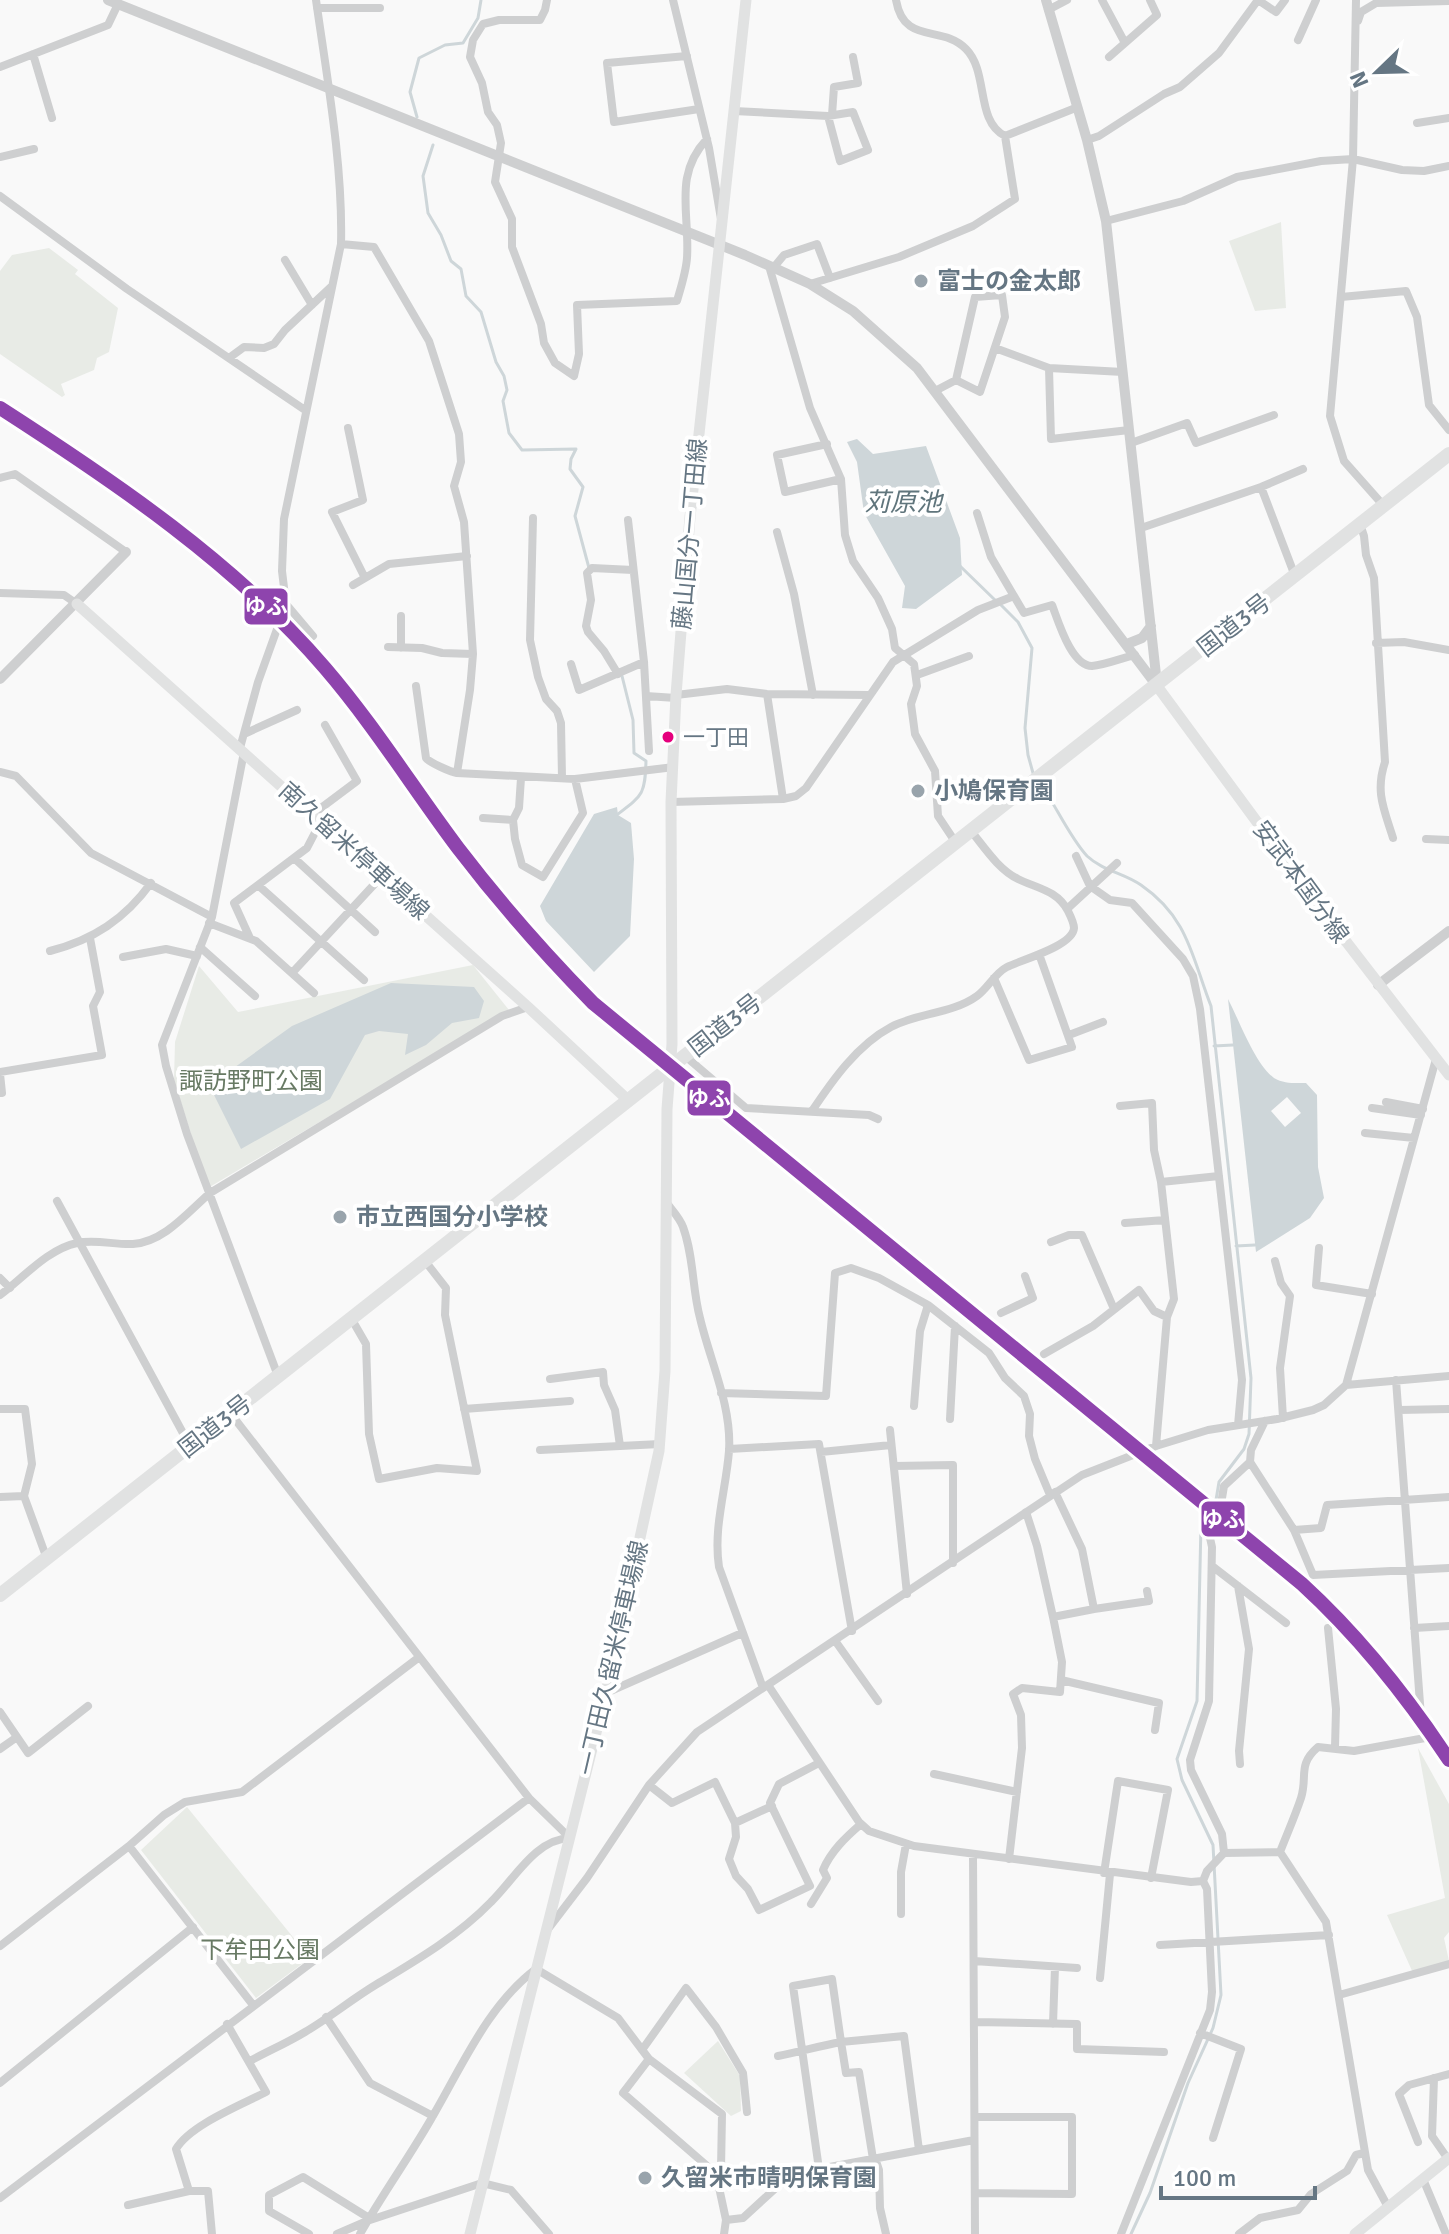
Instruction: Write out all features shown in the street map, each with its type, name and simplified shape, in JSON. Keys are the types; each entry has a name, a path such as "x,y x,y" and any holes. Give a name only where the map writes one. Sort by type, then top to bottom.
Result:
{"highway":[{"name":"国道3号","path":"0,1595 1449,454"}],"main road":[{"name":"藤山国分一丁田線","path":"668,1070 672,1044 671,802 676,696 690,517 746,0"},
{"name":"南久留米停車場線","path":"77,604 629,1101"},
{"name":"安武本国分線","path":"1157,686 1378,985 1449,1075"},
{"name":"一丁田久留米停車場線","path":"470,2234 606,1693 660,1444 665,1371 668,1070"},
{"path":"1355,2234 1448,2158"}],"street":[{"path":"547,0 540,20 499,20 483,24 473,40 470,57 482,83 488,112 497,125 501,143 495,182 512,219 512,247 541,324 544,343 555,363 574,376 579,354 577,305 677,301 687,262 685,186 694,152 707,139"},
{"path":"673,0 707,139 722,223"},
{"path":"896,0 902,17 912,28 923,34 946,36 966,49 974,60 992,125 997,132 1005,136 1078,107"},
{"path":"1067,0 1047,5 1078,107 1106,221 1157,686"},
{"path":"1102,0 1125,43"},
{"path":"1109,57 1157,15 1150,0"},
{"path":"1087,140 1099,136 1180,87 1219,53 1258,0 1276,12 1285,0"},
{"path":"1298,40 1316,0"},
{"path":"1356,0 1353,159 1330,416 1344,461 1383,505"},
{"path":"1355,29 1361,12 1376,3 1449,1"},
{"path":"0,67 108,25 113,2 498,155 810,284 853,311 888,340 935,391 1157,686"},
{"path":"278,1376 175,1099 162,1045 210,920 244,734 258,682 286,604 282,571 284,519 341,244 342,220 329,89 316,4 380,8"},
{"path":"33,54 52,118"},
{"path":"687,56 607,63 614,122 699,109"},
{"path":"734,111 830,116 853,112 868,150 840,161 830,116 834,87 858,83 853,57"},
{"path":"1417,123 1449,118"},
{"path":"810,284 899,257 973,226 1015,199 1005,136"},
{"path":"0,157 34,149"},
{"path":"1106,221 1183,201 1237,177 1321,161 1353,159 1402,170 1424,171 1449,166"},
{"path":"0,196 305,410"},
{"path":"341,244 374,247 429,341 459,434 461,462 454,486 464,522 473,654 457,773"},
{"path":"771,267 784,255 817,244 830,278"},
{"path":"285,260 312,305"},
{"path":"771,267 810,408 841,479 845,535 853,561 878,598 892,629 895,648 914,664 917,686 911,704 915,734 935,771 938,816 956,843"},
{"path":"229,358 244,347 264,348 274,344 332,287"},
{"path":"1341,297 1406,291 1417,317 1429,405 1449,430"},
{"path":"935,391 956,380 975,297 1002,295 1005,317 980,392 956,380"},
{"path":"995,348 1049,368 1123,372"},
{"path":"1049,368 1051,439 1129,430"},
{"path":"1131,443 1187,423 1196,443 1274,415"},
{"path":"348,428 363,500 332,512 365,578"},
{"path":"827,444 777,455 785,492 841,479"},
{"path":"1141,528 1261,487 1303,469"},
{"path":"0,478 15,474 126,552 0,679"},
{"path":"1261,487 1295,577"},
{"path":"977,513 991,557 1024,613 1052,605 1064,639 1082,663 1090,666 1135,655"},
{"path":"533,518 530,640 546,699 557,711 561,723 562,778"},
{"path":"628,520 644,662 649,751"},
{"path":"1359,523 1374,578 1385,762 1379,792 1393,838"},
{"path":"777,532 794,594 813,695"},
{"path":"353,585 389,564 467,556"},
{"path":"618,674 586,626 591,600 587,573 592,568 633,570"},
{"path":"0,593 64,595 77,604"},
{"path":"671,802 796,796 806,788 900,655 978,610 1014,596"},
{"path":"286,604 313,636"},
{"path":"401,616 401,648"},
{"path":"1127,644 1142,638 1151,626"},
{"path":"1376,643 1404,642 1449,650"},
{"path":"388,647 473,654"},
{"path":"917,675 969,656"},
{"path":"571,664 579,690 644,662"},
{"path":"416,686 426,758 449,771 521,778 575,779 674,767"},
{"path":"646,696 676,696 727,689 767,694 869,695"},
{"path":"767,694 783,799"},
{"path":"244,734 297,710"},
{"path":"249,936 234,903 307,848 317,817 357,781 325,725"},
{"path":"0,772 16,776 91,853 151,883 210,920 249,936 314,993"},
{"path":"521,778 519,808 513,820 515,839 522,865 543,877 583,813 575,779"},
{"path":"483,818 513,820"},
{"path":"812,1111 832,1080 889,1028 976,997 1004,968 1057,946 1071,936 1074,928 1067,909 1039,886 1018,879 1001,867 971,831"},
{"path":"1426,839 1449,840"},
{"path":"1076,856 1090,886 1110,900 1132,903 1183,959 1193,976 1200,1009 1242,1380 1238,1425"},
{"path":"294,858 375,932"},
{"path":"1067,909 1117,863"},
{"path":"292,973 382,876"},
{"path":"50,951 90,938 136,905 151,883"},
{"path":"259,886 364,980"},
{"path":"1378,985 1449,931"},
{"path":"0,1093 0,1073 102,1055 93,1006 100,992 90,938"},
{"path":"123,957 166,949 198,951 255,996"},
{"path":"994,978 1029,1060 1072,1047 1039,954"},
{"path":"0,1295 43,1260 78,1243 136,1244 154,1238 168,1230 210,1193 502,1016 528,1007"},
{"path":"1069,1035 1103,1022"},
{"path":"685,1056 746,1108 869,1115 878,1119"},
{"path":"545,1932 587,1878 649,1785 697,1732 1082,1475 1156,1446 1208,1430 1283,1418 1324,1405 1346,1385 1436,1059"},
{"path":"1386,1102 1422,1112"},
{"path":"1120,1106 1152,1103 1154,1150 1161,1182 1174,1299 1167,1317 1156,1446"},
{"path":"1372,1108 1422,1112"},
{"path":"1365,1133 1414,1138"},
{"path":"1161,1182 1219,1176"},
{"path":"57,1201 190,1446"},
{"path":"666,1201 682,1224 690,1250 699,1315 728,1427 729,1449 716,1549 719,1567 742,1633 766,1686 861,1824 869,1831 906,1844 1107,1873 1203,1881"},
{"path":"1125,1223 1165,1220"},
{"path":"1051,1242 1069,1235 1082,1235 1114,1309"},
{"path":"1319,1248 1316,1285 1372,1294"},
{"path":"351,1318 366,1344 369,1434 379,1479 437,1468 477,1471 445,1315 446,1288 425,1261"},
{"path":"1275,1261 1281,1283 1290,1296 1280,1368 1283,1418"},
{"path":"721,1393 826,1396 835,1273 851,1268 879,1278 928,1305 989,1353 1005,1378 1024,1396 1030,1414 1029,1436 1035,1459 1082,1549 1094,1609"},
{"path":"1001,1313 1033,1298 1025,1276"},
{"path":"0,1278 10,1288"},
{"path":"1044,1354 1093,1326 1139,1290 1154,1311 1167,1317"},
{"path":"914,1406 920,1331 928,1305"},
{"path":"950,1419 955,1326"},
{"path":"550,1379 603,1372 604,1385 615,1410 620,1446"},
{"path":"1346,1385 1449,1376"},
{"path":"1396,1380 1421,1717"},
{"path":"464,1409 570,1401"},
{"path":"0,1409 25,1409 32,1464 24,1496 47,1559"},
{"path":"1399,1410 1449,1409"},
{"path":"231,1414 529,1798 570,1838"},
{"path":"1265,1421 1251,1450 1250,1462 1294,1530 1313,1575 1449,1568"},
{"path":"890,1430 907,1594"},
{"path":"540,1450 660,1444"},
{"path":"729,1449 819,1444 852,1631"},
{"path":"821,1452 891,1445"},
{"path":"1224,1853 1222,1834 1191,1770 1190,1760 1209,1701 1212,1547 1208,1529 1220,1510 1224,1486 1250,1462"},
{"path":"894,1466 953,1465 953,1563"},
{"path":"0,1497 24,1496"},
{"path":"1294,1530 1321,1528 1327,1505 1449,1497"},
{"path":"1009,1859 1022,1748 1021,1715 1013,1694 1022,1688 1060,1692 1062,1662 1037,1546 1026,1512"},
{"path":"1212,1566 1286,1623"},
{"path":"1238,1586 1249,1649 1240,1764"},
{"path":"1053,1617 1149,1601 1147,1591"},
{"path":"1414,1628 1449,1626"},
{"path":"1328,1628 1336,1709 1335,1747"},
{"path":"606,1693 742,1633"},
{"path":"836,1642 878,1701"},
{"path":"0,1946 164,1815 185,1802 242,1792 418,1658"},
{"path":"1061,1680 1159,1703 1155,1730"},
{"path":"0,1712 28,1753 88,1706"},
{"path":"0,1749 17,1737"},
{"path":"1280,1852 1302,1794 1302,1773 1308,1756 1318,1747 1354,1751 1425,1738"},
{"path":"649,1785 672,1803 715,1782 735,1823 736,1837 729,1859 736,1876 748,1889 759,1910 810,1886 770,1803 779,1784 819,1763"},
{"path":"934,1774 1017,1792"},
{"path":"1100,1978 1107,1873 1118,1781 1168,1790 1151,1878"},
{"path":"0,2198 529,1798"},
{"path":"735,1823 772,1806"},
{"path":"811,1904 827,1878 823,1870 826,1863 836,1852 838,1844 861,1824"},
{"path":"250,2061 307,2031 431,1952 492,1902 511,1877 544,1847 556,1838 570,1838"},
{"path":"901,1914 901,1872 906,1844"},
{"path":"129,1846 253,2005"},
{"path":"1121,2234 1210,2010 1210,1944 1207,1889 1203,1881 1207,1871 1224,1853 1280,1852"},
{"path":"1280,1852 1326,1922 1364,2153 1368,2170 1388,2207"},
{"path":"973,1855 975,2234"},
{"path":"0,2083 193,1927"},
{"path":"1160,1945 1329,1935"},
{"path":"974,1961 1077,1968"},
{"path":"1339,1995 1449,1964"},
{"path":"1053,2024 1055,1967"},
{"path":"360,2234 460,2066 513,1987 536,1969 618,2018 649,2059 722,2114 721,2169 717,2178"},
{"path":"819,2169 793,1986 832,1979 846,2073 859,2072 874,2159 879,2170 880,2208 886,2234"},
{"path":"642,2050 686,1988 716,2027 743,2073 747,2112"},
{"path":"326,2017 370,2083 433,2116"},
{"path":"974,2022 1077,2024 1077,2049 1164,2052"},
{"path":"189,2191 176,2149 181,2140 266,2092 227,2024"},
{"path":"1200,2033 1241,2049 1213,2138"},
{"path":"778,2056 841,2042 904,2036 919,2150"},
{"path":"649,2059 623,2093 717,2178 726,2220 724,2234"},
{"path":"1418,2142 1399,2094 1409,2085 1449,2074"},
{"path":"1434,2078 1432,2136 1448,2158"},
{"path":"975,2117 1072,2117 1072,2194 975,2193"},
{"path":"726,2220 743,2218 779,2185 819,2169 974,2140"},
{"path":"1239,2234 1260,2218 1298,2210 1311,2194 1347,2171 1356,2155 1364,2153"},
{"path":"309,2234 269,2211 269,2195 303,2177 368,2219"},
{"path":"1423,2179 1446,2234"},
{"path":"337,2234 368,2219 482,2183 511,2190 549,2234"},
{"path":"128,2205 189,2191 208,2191 212,2234"}],"green space":[{"path":"1281,222 1286,308 1255,311 1229,241"},
{"path":"49,248 78,270 75,274 118,308 109,352 97,358 94,370 61,384 65,395 62,397 0,354 0,271 12,255"},
{"name":"諏訪野町公園","path":"473,965 509,1010 208,1188 174,1080 175,1042 199,966 238,1012"},
{"path":"1418,1748 1449,1804 1449,1932 1444,1938 1449,1961 1413,1973 1387,1915 1445,1898"},
{"name":"下牟田公園","path":"187,1807 310,1958 256,1998 141,1850"},
{"path":"718,2041 740,2076 741,2111 731,2116 684,2073"}],"water":[{"name":"苅原池","path":"857,439 873,454 926,446 960,538 962,575 916,609 902,608 905,586 864,513 857,462 847,442"},
{"path":"617,807 618,815 631,823 634,859 630,936 594,972 546,921 540,906 594,814"},
{"path":"391,983 474,987 484,1001 479,1018 452,1023 426,1045 405,1055 408,1034 379,1031 365,1035 330,1099 241,1149 208,1083 217,1080 292,1026"},
{"path":"1228,999 1267,1071 1282,1081 1306,1083 1317,1095 1318,1167 1324,1198 1310,1218 1256,1252","holes":["1287,1097 1301,1113 1285,1127 1271,1111"]}],"waterway":[{"path":"417,117 410,92 419,58 445,45 463,43 478,18 481,0"},
{"path":"433,145 423,176 428,213 451,261 461,269 466,296 481,312 496,362 504,376 507,390 503,401 509,433 522,450 576,449 570,469 583,487 575,516 589,568"},
{"path":"960,566 995,600"},
{"path":"1001,605 1018,622 1032,648 1025,728 1033,773"},
{"path":"618,814 641,793 646,761 634,753 633,720 622,676"},
{"path":"1040,783 1087,856 1141,885 1157,898 1179,925 1193,955 1211,1006 1251,1378 1249,1434 1244,1449 1219,1482 1215,1506 1201,1524 1197,1701 1177,1759 1182,1780 1213,1845 1221,1995 1213,2028 1188,2083 1150,2193 1131,2234"},
{"path":"1214,1046 1233,1045"},
{"path":"1236,1246 1255,1245"}],"transit line":[{"name":"ゆふ","path":"0,408 130,495 252,593 325,668 474,868 523,928 593,1003 1302,1584 1381,1668 1449,1760"}],"place":[{"name":"富士の金太郎","path":"921,281"},
{"name":"一丁田","path":"668,737"},
{"name":"小鳩保育園","path":"918,791"},
{"name":"市立西国分小学校","path":"340,1217"},
{"name":"久留米市晴明保育園","path":"645,2178"}]}
